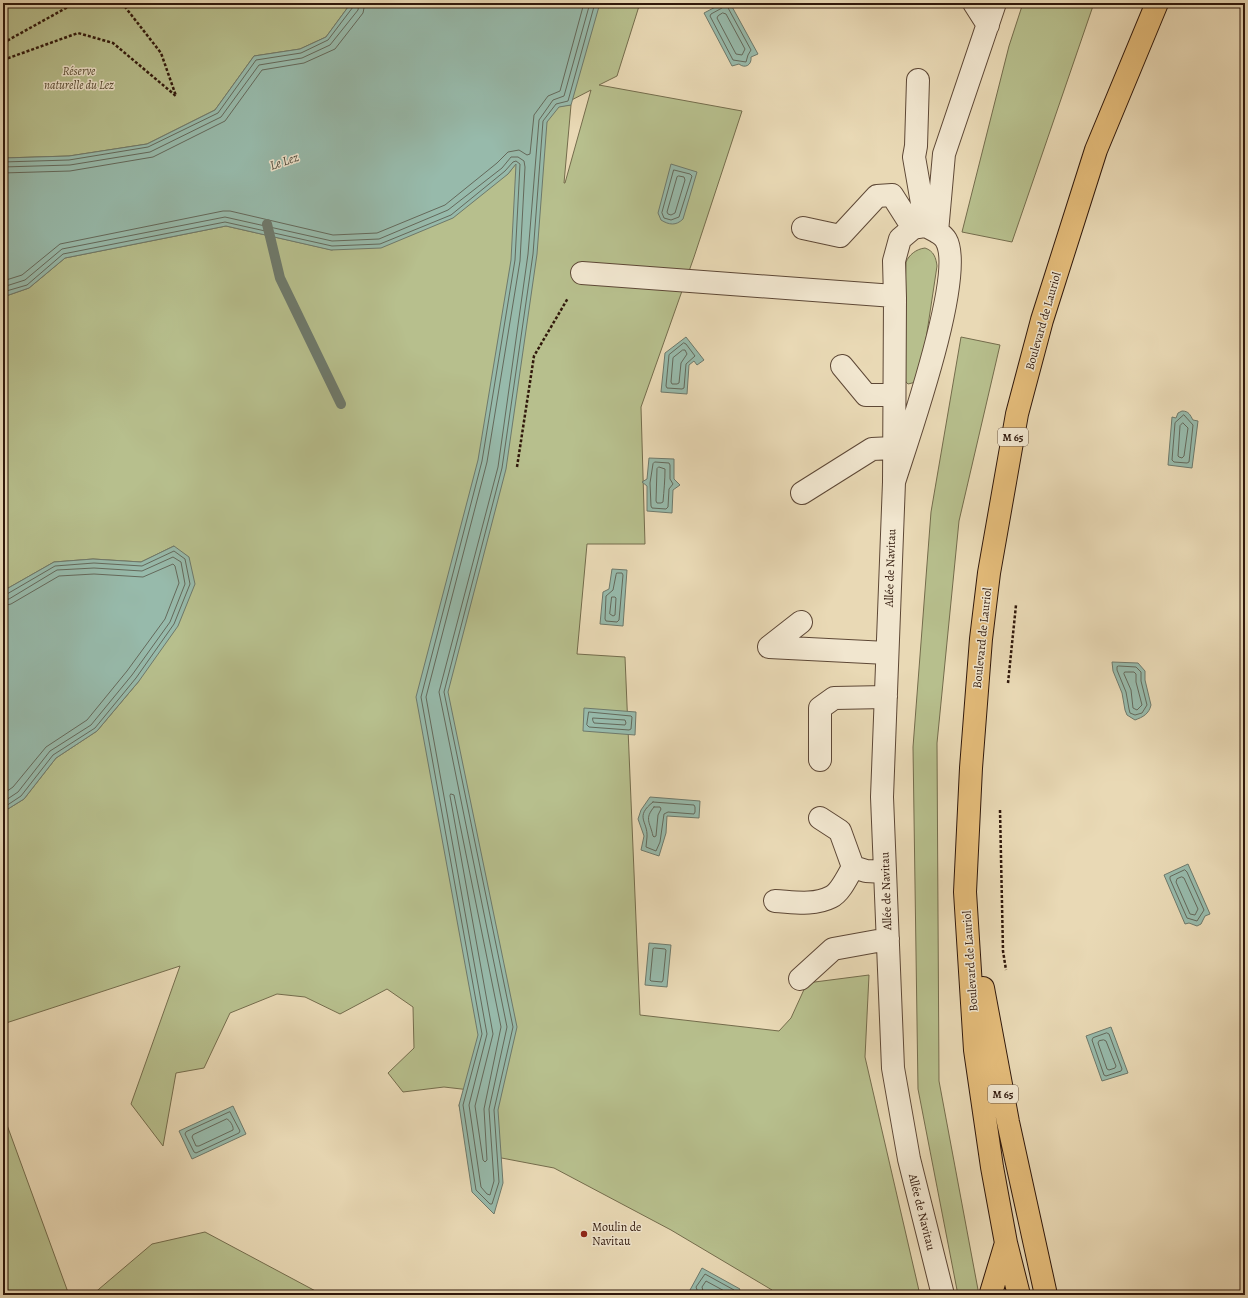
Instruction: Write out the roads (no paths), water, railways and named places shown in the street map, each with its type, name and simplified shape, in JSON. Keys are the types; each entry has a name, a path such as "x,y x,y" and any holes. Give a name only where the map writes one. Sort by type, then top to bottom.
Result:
{"main road":[{"name":"Boulevard de Lauriol","path":"1019,1295 1006,1243 992,1167 975,1050 965,892 971,768 981,639 989,573 1017,414 1042,320 1096,150 1157,3"},
{"name":"M 65","path":"965,892 1008,1122 1046,1295"},
{"name":"M 65","path":"991,1295 990,1293 1006,1243"}],"street":[{"path":"974,3 988,25"},
{"path":"926,229 944,154 995,3"},
{"path":"918,80 916,146 914,157 926,229"},
{"path":"803,228 840,236 877,196 892,195 926,229"},
{"name":"Allée de Navitau","path":"894,482 923,392 945,305 950,271 950,254 946,240 926,229 900,239 894,261 894,482 882,797 893,1068 909,1159 943,1295"},
{"path":"582,273 894,296"},
{"path":"842,366 866,394 894,395"},
{"path":"802,493 872,449 893,448"},
{"path":"801,622 769,647 887,653"},
{"path":"820,760 820,708 834,698 886,697"},
{"path":"775,900 808,904 832,897 844,883 853,867 840,831 820,818"},
{"path":"853,867 866,871 885,872"},
{"path":"800,979 833,949 888,939"}],"water":[{"name":"Le Lez","path":"351,3 600,3 571,105 559,107 547,122 537,254 506,469 448,692 517,1027 498,1110 503,1183 494,1214 472,1192 459,1105 478,1035 416,697 478,460 511,260 516,164 508,174 453,218 381,248 331,250 226,226 65,258 29,288 3,297 3,158 69,156 147,144 215,110 254,56 300,49 326,37"},
{"path":"723,3 730,3 758,54 751,57 749,64 746,66 739,64 732,66 704,13"},
{"path":"671,164 697,172 683,219 675,224 667,223 661,220 658,213"},
{"path":"686,337 704,360 697,365 694,361 689,365 687,394 661,392 665,353"},
{"path":"1182,411 1188,413 1193,420 1198,421 1192,468 1168,465 1172,417 1176,418 1178,413"},
{"path":"649,458 674,459 674,479 680,485 673,490 672,513 647,511 647,486 642,482 647,479"},
{"path":"174,546 189,557 195,584 178,626 139,681 97,731 56,758 24,799 3,812 3,591 54,562 93,559 141,562"},
{"path":"612,569 627,570 623,626 600,624 603,592 609,589"},
{"path":"1112,662 1138,663 1145,671 1145,680 1151,705 1147,713 1141,718 1135,720 1127,715 1122,693 1113,671"},
{"path":"584,708 636,712 635,735 583,731"},
{"path":"650,797 700,801 699,818 667,816 666,833 659,856 641,850 644,836 638,819 641,810"},
{"path":"1188,864 1210,914 1205,916 1201,924 1197,926 1189,923 1185,924 1164,875"},
{"path":"649,943 671,945 667,987 645,985"},
{"path":"1111,1027 1128,1073 1102,1081 1086,1036"},
{"path":"233,1106 246,1134 192,1159 179,1131"},
{"path":"702,1268 740,1289 737,1295 698,1295 690,1290"}],"waterway":[{"path":"267,224 280,278 341,404"}],"place":[{"name":"Moulin de Navitau","path":"584,1234"}],"park label":[{"name":"Réserve naturelle du Lez","path":"79,78"}]}
